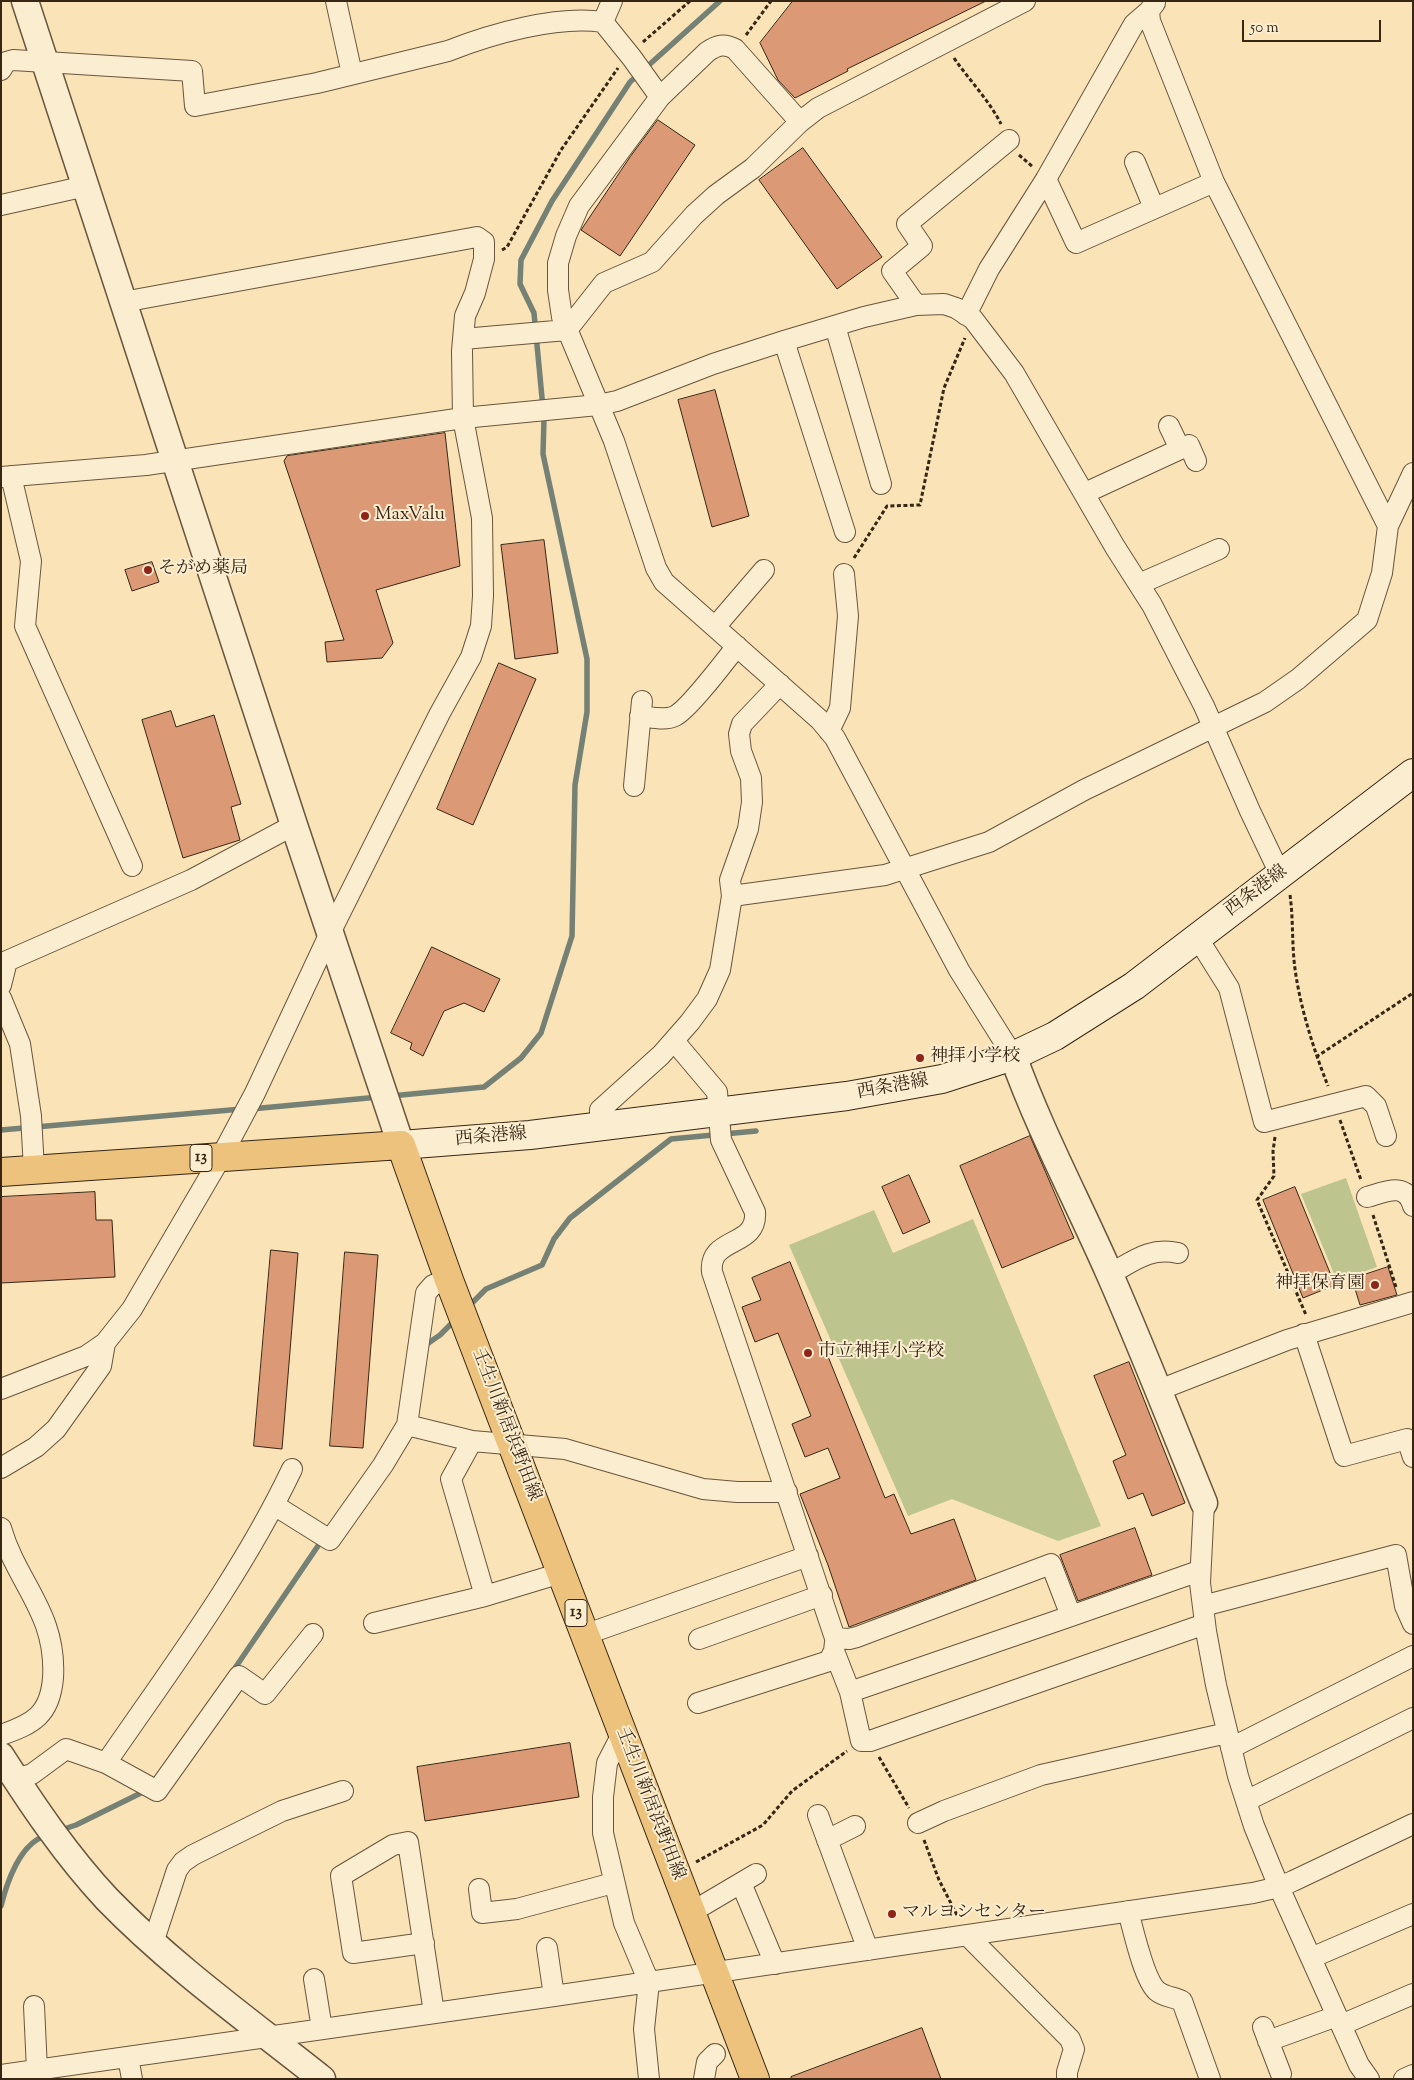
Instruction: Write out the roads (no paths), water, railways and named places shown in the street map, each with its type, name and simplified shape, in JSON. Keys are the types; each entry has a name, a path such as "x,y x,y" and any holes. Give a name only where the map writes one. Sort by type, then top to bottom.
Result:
{"main road":[{"name":"西条港線","path":"401,1145 530,1135 905,1087 942,1079 1013,1056 1055,1036 1134,986 1413,773"},
{"name":"13","path":"1,1172 401,1145"},
{"name":"壬生川新居浜野田線","path":"401,1145 449,1280 754,2079"}],"street":[{"path":"25,1 294,826 401,1145"},
{"path":"336,1 352,74"},
{"path":"603,22 612,1"},
{"path":"463,340 568,330 604,282 652,262 694,215 716,195 753,168 800,122 818,108 1025,1"},
{"path":"969,317 989,269 1046,179 1134,24 1152,6"},
{"path":"1152,6 1150,22 1214,182 1388,526"},
{"path":"1,70 6,62 13,60 192,70 195,106 317,83 448,51 468,43 522,29 588,20 603,22 656,92"},
{"path":"800,122 735,50 726,44 715,46 656,92 579,206 566,236 558,263 558,290 562,317 614,441 656,568 664,582 820,720 835,738 959,970 1013,1056 1026,1092 1110,1274 1204,1503 1199,1571 1204,1615 1229,1740 1246,1801 1279,1887 1359,2065 1369,2079"},
{"path":"916,305 892,271 922,246 907,224 1009,140"},
{"path":"1134,162 1154,208"},
{"path":"1046,179 1076,243 1214,182"},
{"path":"1,205 86,186"},
{"path":"1,1389 86,1356 105,1343 132,1309 221,1157 255,1092 330,933 440,712 470,657 481,626 484,596 482,518 463,418 463,340 465,316 484,259 484,242 477,237 123,302"},
{"path":"132,866 25,626 31,561 6,477 175,461 463,418 598,405 617,401 713,364 835,326 916,305 944,304 956,308 969,317 1014,373 1085,493 1182,661 1280,874"},
{"path":"835,326 882,484"},
{"path":"784,341 845,532"},
{"path":"1169,426 1180,450"},
{"path":"1085,493 1189,445 1196,461"},
{"path":"732,896 863,879 990,842 1004,836 1084,790 1265,702 1282,691 1367,620 1382,573 1388,526 1413,473"},
{"path":"1138,584 1219,549"},
{"path":"715,627 764,570"},
{"path":"829,731 840,708 848,616 844,574"},
{"path":"634,786 641,709 664,719 675,716 686,707 737,646"},
{"path":"600,1126 600,1110 661,1056 674,1041 707,999 720,970 732,896 730,880 748,829 752,802 751,778 741,752 740,734 742,724 780,684"},
{"path":"1,985 7,961 191,880 294,826"},
{"path":"1197,938 1230,988 1264,1122 1366,1096 1376,1106 1386,1136"},
{"path":"1,998 20,1044 31,1116 34,1169"},
{"path":"674,1041 717,1092 721,1140 755,1212 756,1222 747,1235 721,1248 714,1255 711,1265 712,1272 822,1595 834,1644 850,1692 861,1741 870,1741 1204,1615 1396,1555 1405,1606 1413,1624"},
{"path":"1367,1197 1394,1189 1401,1191 1411,1200 1413,1206"},
{"path":"1110,1274 1146,1254 1163,1250 1178,1253"},
{"path":"274,1505 330,1540 406,1425 426,1293 433,1285 449,1280"},
{"path":"1159,1390 1309,1333 1413,1302"},
{"path":"1309,1333 1344,1456 1407,1440"},
{"path":"1,1468 36,1447 56,1429 101,1366 105,1343"},
{"path":"406,1425 472,1441 565,1449 704,1489 737,1492 787,1492"},
{"path":"472,1441 451,1479 485,1596"},
{"path":"106,1763 219,1598 274,1505 292,1468"},
{"path":"1,1528 6,1545 42,1613 51,1637 54,1661 48,1700 39,1718 23,1728 1,1735"},
{"path":"584,1635 808,1556"},
{"path":"834,1644 1051,1564 1071,1616"},
{"path":"850,1692 1199,1571"},
{"path":"374,1623 485,1596 561,1573"},
{"path":"699,1639 822,1595"},
{"path":"7,1768 40,1769 66,1749 106,1763 157,1791 239,1676 265,1694 313,1634"},
{"path":"698,1703 830,1661 834,1644"},
{"path":"918,1823 944,1811 1042,1775 1229,1740 1413,1656"},
{"path":"1246,1801 1413,1718"},
{"path":"622,1734 607,1763 603,1797 603,1833 624,1923 649,1982 644,2029 649,2079"},
{"path":"7,1768 54,1835 106,1898 153,1943 322,2079"},
{"path":"153,1943 177,1870 183,1862 193,1855 282,1811 343,1791"},
{"path":"818,1816 868,1950"},
{"path":"1,2075 37,2070 87,2071 128,2057 1253,1893 1279,1887 1413,1824"},
{"path":"827,1840 855,1826"},
{"path":"424,1943 353,1953 341,1876 393,1845 408,1842 424,1943 434,2013"},
{"path":"690,1913 749,1879 775,1964"},
{"path":"479,1889 482,1913 518,1909 613,1882"},
{"path":"1128,1911 1146,1971 1155,1989 1162,1995 1174,1996 1182,2001 1210,2079"},
{"path":"1311,1958 1413,1914"},
{"path":"967,1936 1070,2039 1074,2054 1069,2064 1067,2079"},
{"path":"547,1948 554,1996"},
{"path":"314,1979 322,2030"},
{"path":"1280,2074 1266,2034 1339,2020 1413,1994"},
{"path":"34,2006 37,2070"},
{"path":"704,2079 707,2062 715,2054"},
{"path":"128,2057 132,2079"},
{"path":"1404,2079 1413,2075"}],"waterway":[{"path":"391,1096 484,1087 521,1058 541,1033 572,936 575,785 587,712 587,659 543,454 544,419 534,313 520,284 521,260 552,201 630,82 720,1"},
{"path":"251,1109 379,1097"},
{"path":"1,1130 242,1109"},
{"path":"468,1307 486,1289 542,1265 554,1239 570,1218 671,1139 756,1131"},
{"path":"426,1348 427,1344 440,1335 456,1319"},
{"path":"233,1671 322,1540"},
{"path":"61,1830 76,1825 145,1791"},
{"path":"1,1906 11,1875 22,1855 36,1840 45,1836"}],"place":[{"name":"MaxValu","path":"365,516"},
{"name":"そがめ薬局","path":"148,570"},
{"name":"神拝小学校","path":"920,1058"},
{"name":"神拝保育園","path":"1375,1285"},
{"name":"市立神拝小学校","path":"808,1353"},
{"name":"マルヨシセンター","path":"892,1914"}]}
